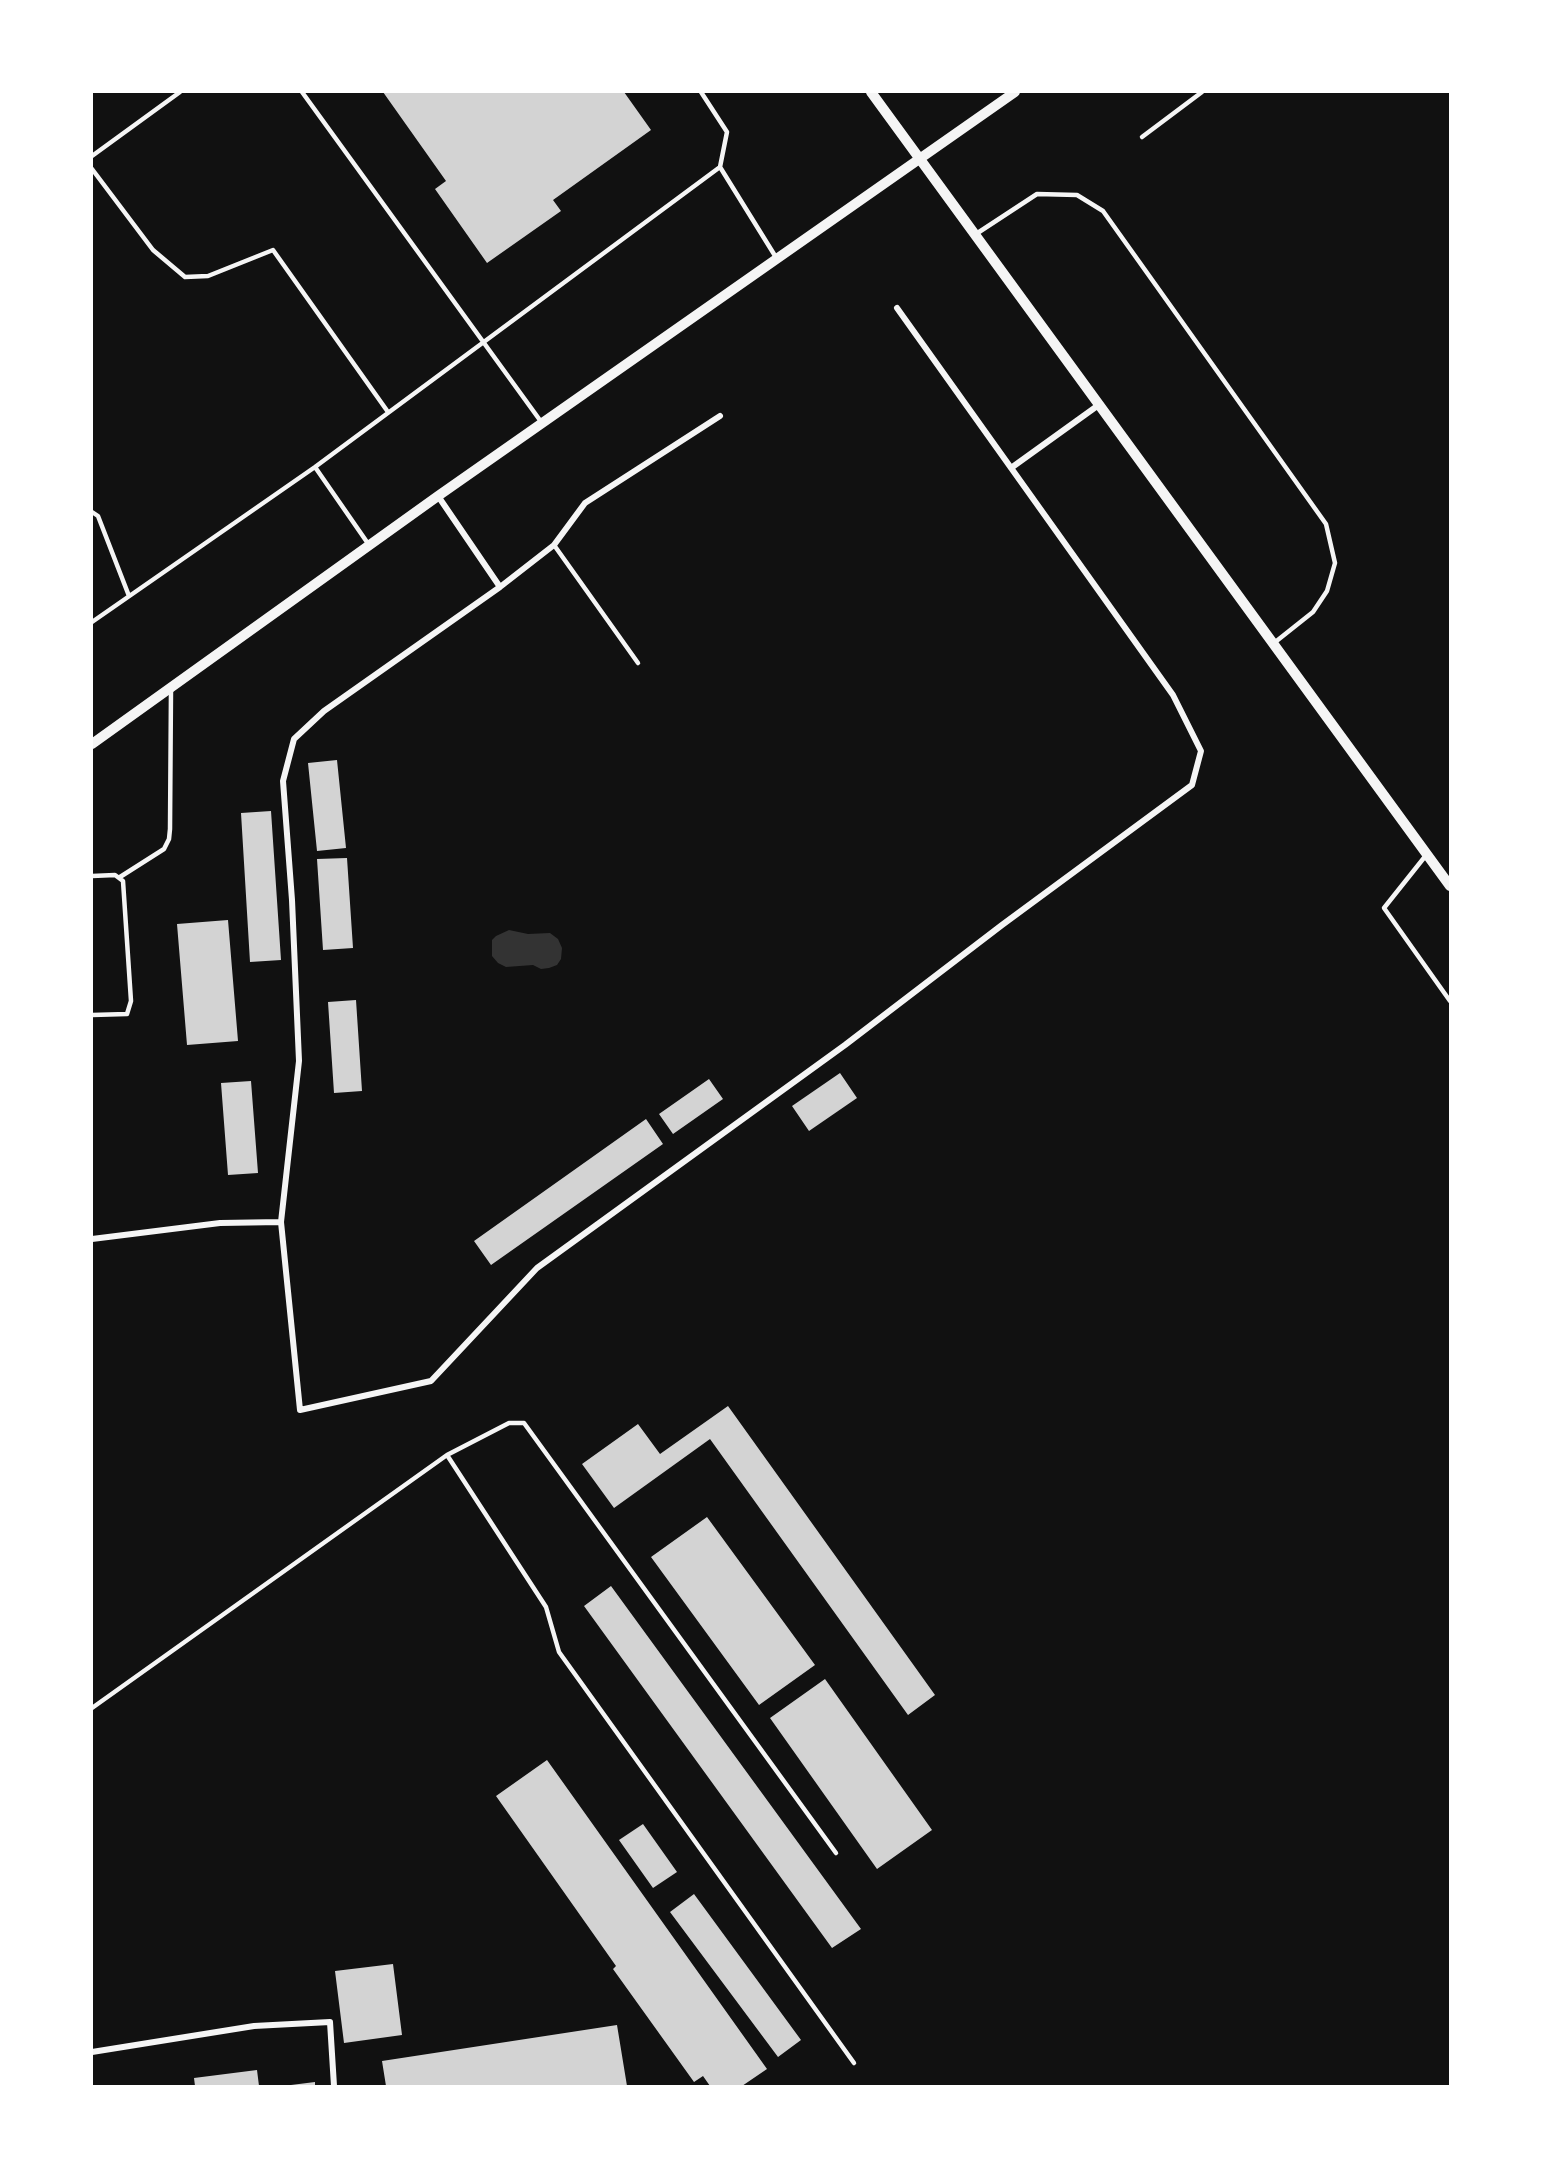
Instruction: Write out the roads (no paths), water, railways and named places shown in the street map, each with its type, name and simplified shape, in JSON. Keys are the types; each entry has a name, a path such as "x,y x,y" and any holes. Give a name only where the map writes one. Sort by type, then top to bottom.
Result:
{"street":[{"path":"871,92 1450,886"},
{"path":"92,744 438,496 1015,92"},
{"path":"720,416 585,503 554,545 500,587 324,711 294,739 283,781 292,900 299,1061 281,1222 300,1410 430,1381 537,1268 845,1045 1192,784 1201,751 1173,695 897,308"},
{"path":"1011,468 1100,404"},
{"path":"438,496 500,587"},
{"path":"92,1239 220,1223 281,1222"},
{"path":"92,2052 254,2026 330,2022 334,2086"}],"lane":[{"path":"92,156 180,92"},
{"path":"302,92 542,423"},
{"path":"92,622 315,467 720,167 727,132 701,92"},
{"path":"1142,137 1202,92"},
{"path":"720,167 777,259"},
{"path":"92,170 153,250 185,277 208,276 273,250 388,412"},
{"path":"975,234 1037,194 1077,195 1103,211 1326,524 1335,563 1327,591 1313,612 1274,643"},
{"path":"315,467 369,545"},
{"path":"92,512 98,516 129,596"},
{"path":"554,545 638,663"},
{"path":"120,878 164,849 169,839 171,687"},
{"path":"1427,854 1384,908 1450,1001"},
{"path":"92,876 111,874 123,881 130,1009 127,1014 121,1016 92,1014"},
{"path":"92,1708 447,1455 509,1423 524,1424 836,1853"},
{"path":"447,1455 546,1607 559,1652 854,2062"}]}
